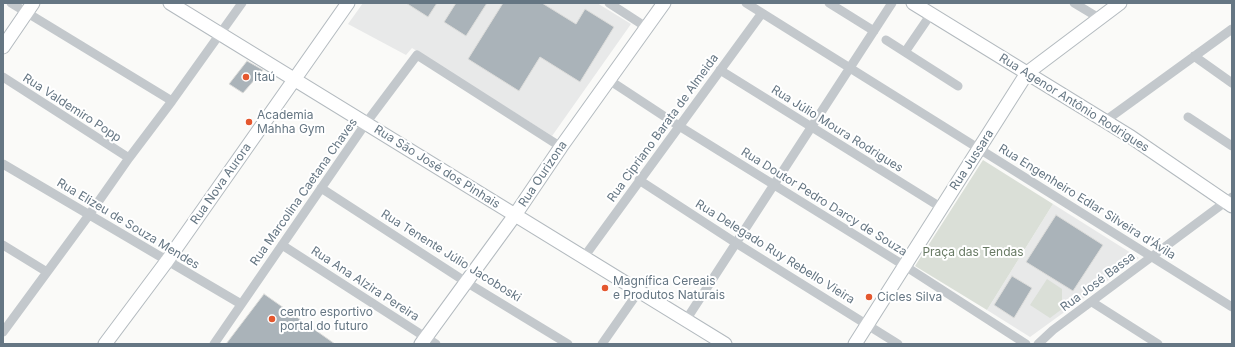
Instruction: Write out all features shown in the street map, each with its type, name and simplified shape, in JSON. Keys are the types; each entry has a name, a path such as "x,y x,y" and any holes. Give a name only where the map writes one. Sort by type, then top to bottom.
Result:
{"street":[{"path":"11,3 30,7 172,101"},
{"name":"Rua São José dos Pinhais","path":"170,3 725,344"},
{"path":"3,332 221,34 242,3"},
{"name":"Rua Nova Aurora","path":"105,344 167,261 348,3"},
{"path":"609,3 646,26"},
{"name":"Rua Ourizona","path":"427,342 466,282 610,80 646,26 664,3"},
{"name":"Rua Engenheiro Edlar Silveira d'Ávila","path":"746,3 1232,307"},
{"path":"829,3 874,31"},
{"path":"686,320 892,3"},
{"name":"Rua Agenor Antônio Rodrigues","path":"913,3 1131,137 1230,201"},
{"path":"1074,3 1099,18"},
{"name":"Rua Jussara","path":"855,344 1028,73 1120,3"},
{"path":"3,48 30,7"},
{"name":"Rua Cipriano Barata de Almeida","path":"584,257 762,13"},
{"path":"905,52 931,14"},
{"path":"1105,121 1232,29"},
{"path":"886,40 958,86"},
{"name":"Rua Marcolina Caetana Chaves","path":"214,344 366,123 417,55 561,147"},
{"path":"1194,56 1232,83"},
{"name":"Rua Júlio Moura Rodrigues","path":"720,70 942,208"},
{"name":"Rua Valdemiro Popp","path":"3,77 129,158"},
{"name":"Rua Doutor Pedro Darcy de Souza","path":"610,80 680,126 905,266 1026,344"},
{"path":"1188,117 1232,146"},
{"name":"Rua Elizeu de Souza Mendes","path":"3,164 241,304"},
{"name":"Rua Delegado Ruy Rebello Vieira","path":"640,180 736,243 898,344"},
{"name":"Rua Tenente Júlio Jacoboski","path":"321,188 466,282 568,344"},
{"name":"Rua José Bassa","path":"1038,344 1053,330 1230,201"},
{"path":"3,244 48,272"},
{"name":"Rua Ana Alzira Pereira","path":"282,245 427,342"},
{"path":"602,344 639,291"},
{"path":"1092,302 1158,344"}],"shaded area":[{"path":"363,3 597,3 631,24 552,136 412,48 406,55 348,24"},
{"path":"1053,204 1139,258 1030,337 987,310"}],"green space":[{"name":"Praça das Tendas","path":"983,160 1053,204 987,310 915,266"},
{"path":"1047,279 1062,289 1062,309 1050,318 1030,305"}],"building":[{"path":"406,3 437,3 428,17"},
{"path":"456,3 487,3 466,36 444,22"},
{"path":"503,3 542,3 576,24 585,9 614,27 580,82 540,57 519,91 468,59"},
{"name":"Itaú","path":"247,61 263,70 243,93 229,84"},
{"path":"1056,215 1103,245 1073,291 1026,262"},
{"path":"1012,276 1032,288 1014,318 994,305"},
{"name":"centro esportivo portal do futuro","path":"264,294 335,344 226,344"}],"place":[{"name":"Itaú","path":"246,77"},
{"name":"Academia Mahha Gym","path":"249,122"},
{"name":"Magnífica Cereais e Produtos Naturais","path":"605,288"},
{"name":"Cicles Silva","path":"869,297"},
{"name":"centro esportivo portal do futuro","path":"272,319"}]}
